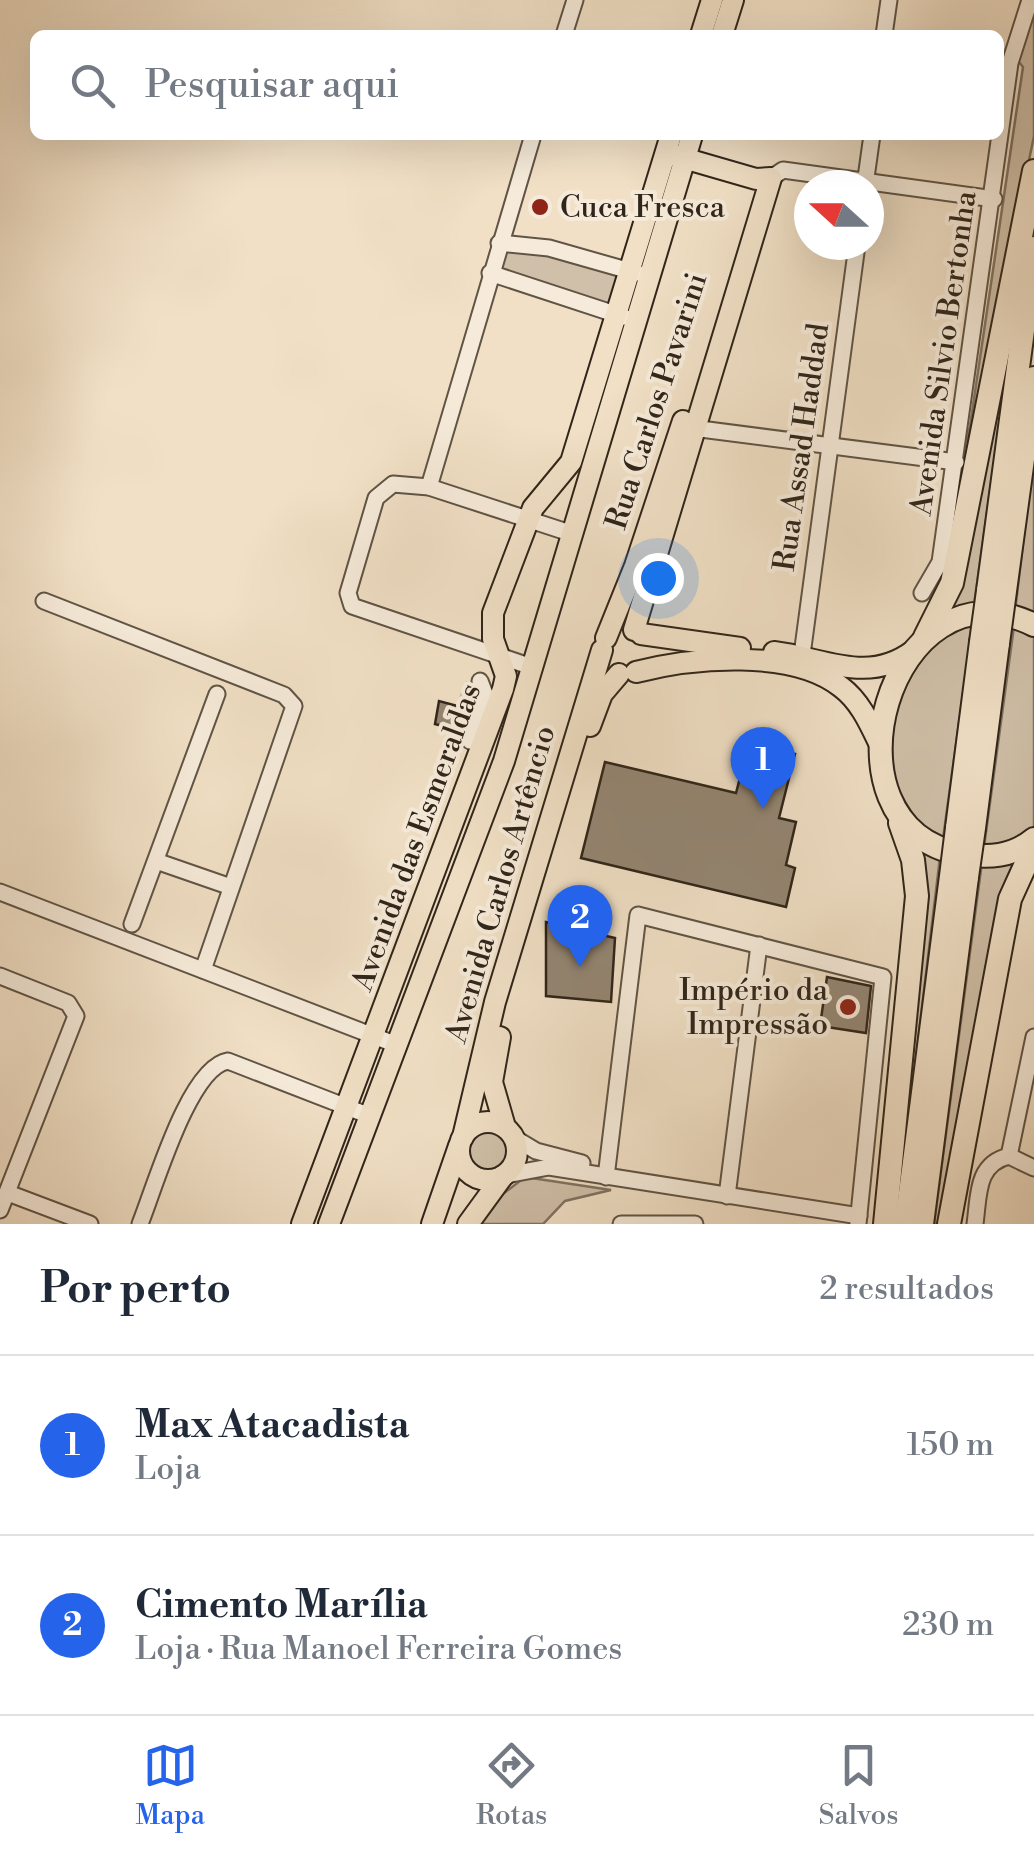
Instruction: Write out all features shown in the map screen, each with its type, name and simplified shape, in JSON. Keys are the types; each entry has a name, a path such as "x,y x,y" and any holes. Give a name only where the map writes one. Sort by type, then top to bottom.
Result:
{"highway":[{"path":"885,1224 917,896 913,860 880,745 890,694 952,582 1034,171"},
{"path":"922,1224 1034,248"},
{"path":"996,591 1034,378"},
{"path":"920,643 947,621 972,615 1018,618 1034,625"},
{"path":"898,815 920,840 962,854 1002,856 1034,842"},
{"path":"949,1224 1010,899 1034,842"},
{"path":"906,1224 959,877"}],"main road":[{"path":"703,30 712,0"},
{"path":"724,30 733,0"},
{"path":"674,149 763,179"},
{"name":"Avenida das Esmeraldas","path":"328,1224 488,805 638,321 640,274 674,149"},
{"name":"Rua Carlos Pavarini","path":"604,644 643,569 763,179"},
{"name":"Avenida das Esmeraldas","path":"302,1224 374,1037 471,739 506,676 493,654 492,612 527,520 571,462 616,315 640,274"},
{"name":"Rua Carlos Pavarini","path":"638,632 643,569"},
{"path":"880,745 854,698 826,678 786,666 720,658 688,660 627,673 606,665 604,644 619,629 802,656 864,670 888,666 920,643"},
{"path":"627,673 648,654 638,632"},
{"name":"Avenida Carlos Artêncio","path":"432,1224 461,1140 500,985 604,644"},
{"name":"Avenida Carlos Artêncio","path":"511,1133 492,1082 513,985 596,705 627,673"},
{"path":"468,1224 517,1159 511,1133 482,1122 461,1140 461,1161 471,1175 487,1180 504,1176"}],"street":[{"path":"566,30 576,0"},
{"path":"885,30 889,0"},
{"name":"Avenida Silvio Bertonha","path":"1004,114 1010,63 1030,0"},
{"path":"430,486 531,140"},
{"path":"868,170 871,140"},
{"name":"Avenida Silvio Bertonha","path":"922,592 940,562 1001,140"},
{"path":"763,179 783,170 794,172"},
{"path":"884,184 994,199"},
{"path":"499,243 549,248 640,274"},
{"name":"Rua Assad Haddad","path":"802,656 855,260"},
{"path":"490,272 638,321"},
{"path":"688,428 956,462"},
{"path":"532,667 352,606 348,593 376,498 384,489 405,483 430,486 574,534"},
{"path":"44,602 291,700 293,716 202,970"},
{"path":"471,739 485,694 476,683 493,654"},
{"path":"132,924 216,694"},
{"path":"156,861 231,887"},
{"path":"0,892 397,1045"},
{"path":"606,1177 638,915 880,973 884,983 858,1220"},
{"path":"727,1196 759,945"},
{"path":"0,976 68,1003 76,1016 0,1210"},
{"path":"1009,1156 1034,1038"},
{"path":"140,1224 199,1079 219,1062 228,1060 370,1116"},
{"path":"511,1133 536,1151 593,1166 606,1177"},
{"path":"975,1224 982,1176 990,1163 1009,1156 1034,1168"},
{"path":"504,1176 550,1167 858,1220"},
{"path":"8,1193 90,1224"},
{"path":"787,1208 820,1224"},
{"path":"841,1224 858,1220"},
{"path":"621,1224 696,1224"}],"shaded area":[{"path":"1034,5 1034,136 937,603 925,596 970,426 1023,67 1018,61"},
{"path":"499,243 630,271 616,315 490,273"},
{"path":"1010,348 974,605 950,610"},
{"path":"1034,451 1034,618 1015,611"},
{"path":"973,621 942,846 928,839 894,784 890,716 926,645"},
{"path":"1014,626 1034,635 1034,827 1019,839 984,847"},
{"path":"921,850 940,857 896,1224"},
{"path":"1018,857 1003,888 940,1224 934,1224 982,862"},
{"path":"489,1130 504,1136 510,1151 504,1166 489,1172 474,1166 468,1151 474,1136"},
{"path":"525,1177 611,1190 565,1201 543,1224 480,1224 499,1197"}],"building":[{"path":"467,684 473,694 461,731 435,724 439,701 461,707"},
{"path":"749,743 795,754 779,818 796,822 786,865 795,868 786,907 581,858 605,762 736,793"},
{"path":"546,922 615,938 611,1002 546,996"},
{"name":"Império da Impressão","path":"827,977 871,986 866,1033 820,1026"}],"tunnel":[{"path":"457,730 471,685"}],"place":[{"name":"Cuca Fresca","path":"540,207"},
{"name":"Max Atacadista","path":"763,809"},
{"name":"Cimento Marília","path":"580,967"},
{"name":"Império da Impressão","path":"848,1007"}]}
